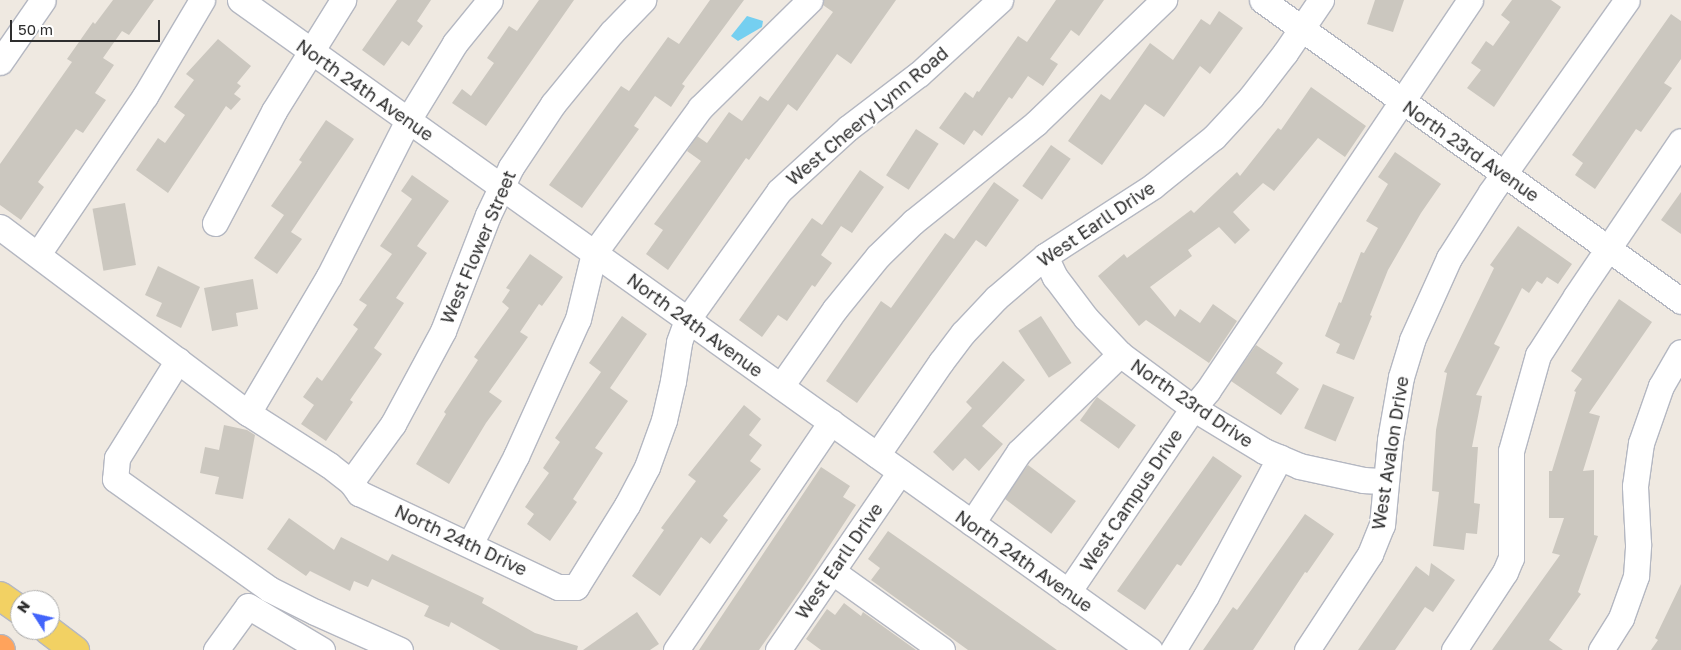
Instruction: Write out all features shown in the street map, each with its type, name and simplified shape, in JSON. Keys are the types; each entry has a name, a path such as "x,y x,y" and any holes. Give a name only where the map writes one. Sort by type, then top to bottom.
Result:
{"main road":[{"path":"60,639 75,650"}],"street":[{"path":"0,62 43,0"},
{"path":"38,254 145,96 202,0"},
{"name":"North 24th Avenue","path":"240,0 1150,650"},
{"path":"215,223 274,111 343,0"},
{"path":"248,413 330,276 408,120 455,42 490,0"},
{"name":"West Flower Street","path":"350,482 393,424 443,330 500,187 553,104 612,32 643,0"},
{"path":"470,544 516,456 578,319 594,253 700,108 810,0"},
{"name":"West Cheery Lynn Road","path":"576,587 627,505 647,467 664,420 679,342 687,320 779,191 848,128 919,74 1000,0"},
{"path":"781,386 835,309 878,256 913,222 1036,123 1164,0"},
{"name":"North 23rd Avenue","path":"1262,0 1681,301"},
{"name":"West Earll Drive","path":"877,455 941,362 963,333 996,298 1044,256 1153,186 1214,137 1251,97 1302,29 1321,0"},
{"name":"West Campus Drive","path":"1068,592 1193,408 1208,390 1470,0"},
{"name":"West Avalon Drive","path":"1307,650 1370,554 1382,525 1385,481 1400,377 1412,340 1449,258 1505,174 1627,0"},
{"path":"1454,650 1505,572 1511,558 1511,451 1538,355 1681,141"},
{"name":"North 24th Drive","path":"0,227 248,413 329,465 350,482 359,493 558,587 576,587"},
{"name":"North 23rd Drive","path":"1044,256 1055,276 1086,318 1120,354 1193,408 1264,451 1299,466 1354,478 1385,481"},
{"path":"1601,650 1621,618 1636,576 1638,544 1635,486 1641,443 1661,386 1681,352"},
{"path":"972,523 1019,452 1120,354"},
{"path":"178,360 117,458 115,479 269,589 400,650"},
{"path":"676,650 831,422"},
{"path":"1173,650 1221,570 1280,457"},
{"name":"West Earll Drive","path":"778,650 900,472"},
{"path":"833,572 942,650"},
{"path":"216,650 248,606 322,650"}],"water":[{"path":"747,16 763,21 762,27 738,41 731,36"}],"building":[{"path":"113,0 154,0 129,35 122,31 103,58 114,65 95,93 106,100 83,133 76,129 38,182 44,187 21,220 0,205 0,164 72,62 67,59 93,22 95,24"},
{"path":"397,0 431,0 417,21 423,26 409,46 402,41 384,66 362,50"},
{"path":"539,0 574,0 486,126 452,103 462,89 471,96 494,63 487,58 509,26 517,31"},
{"path":"710,0 744,0 682,84 685,86 671,107 655,96 634,126 639,129 582,208 549,185 621,86 629,91 668,37 679,44"},
{"path":"824,0 896,0 851,64 837,54 797,111 788,104 749,160 746,158 668,270 646,254 663,230 654,224 701,161 687,151 697,136 707,143 729,112 742,121 760,96 768,101 833,12 823,5"},
{"path":"1056,0 1104,0 1079,36 1071,30 1050,59 1058,64 1043,86 1028,76 1012,99 1009,97 982,136 974,130 964,145 939,128 965,92 973,98 977,91 979,92 1018,36 1027,42"},
{"path":"1375,0 1404,0 1393,32 1367,24"},
{"path":"1512,0 1551,0 1561,7 1494,107 1467,88 1481,70 1471,63 1486,41 1493,46 1510,22 1501,15"},
{"path":"1219,11 1243,28 1210,74 1200,66 1164,117 1145,104 1102,165 1068,141 1101,94 1110,100 1150,43 1173,60 1201,19 1210,25"},
{"path":"1671,14 1681,21 1681,59 1664,83 1672,88 1641,132 1636,129 1595,189 1575,175 1583,163 1572,155"},
{"path":"218,39 251,66 237,83 241,86 234,94 241,99 231,110 226,106 168,193 136,170 158,138 165,143 185,115 174,107 194,80 186,74"},
{"path":"1311,87 1366,126 1345,157 1318,138 1274,191 1263,183 1233,212 1250,230 1235,244 1219,227 1188,250 1192,256 1150,287 1175,317 1180,309 1200,323 1213,304 1237,321 1209,363 1146,320 1139,326 1098,276 1124,254 1127,258 1191,210 1194,213 1237,172 1240,176 1278,128 1281,130"},
{"path":"326,120 354,139 291,232 302,239 277,274 254,258 284,215 271,206 302,162 299,160"},
{"path":"916,129 939,144 909,190 886,175"},
{"path":"1051,145 1071,159 1042,200 1022,186"},
{"path":"1395,152 1441,184 1421,213 1388,270 1354,360 1336,353 1340,344 1325,336 1339,302 1341,303 1361,252 1364,253 1378,228 1366,221 1388,184 1378,177"},
{"path":"860,170 884,187 852,233 841,226 821,255 832,263 815,287 812,285 787,321 778,315 762,337 739,320 812,218 822,225"},
{"path":"412,175 449,201 417,246 427,253 396,298 404,303 374,348 382,354 350,400 353,402 326,441 301,424 314,405 303,397 317,377 322,381 358,329 353,325 367,305 359,300 392,254 380,246 412,199 401,191"},
{"path":"994,182 1019,200 986,247 976,240 857,403 826,381 881,301 891,308 945,233 954,239"},
{"path":"1681,192 1681,234 1661,220"},
{"path":"125,203 136,265 103,271 93,209"},
{"path":"1518,226 1572,264 1558,284 1547,277 1542,284 1537,281 1529,293 1522,288 1494,344 1500,347 1476,395 1482,396 1472,447 1478,447 1474,503 1480,504 1477,534 1466,533 1464,550 1433,546 1439,492 1432,491 1436,430 1447,373 1444,372 1494,268 1490,265"},
{"path":"530,254 563,277 542,306 539,304 520,332 528,337 489,392 502,401 486,423 449,484 416,464 446,414 444,412 478,360 474,357 509,308 502,302 510,290 506,288"},
{"path":"158,266 200,287 181,328 156,316 162,303 145,295"},
{"path":"253,279 258,309 236,313 238,326 212,331 204,288"},
{"path":"1619,299 1652,322 1589,413 1600,416 1583,471 1594,470 1594,535 1598,536 1578,592 1581,594 1549,640 1563,650 1492,650 1560,555 1552,553 1564,518 1549,518 1549,471 1552,471 1576,392 1574,391 1582,379 1571,371"},
{"path":"622,316 647,334 610,388 628,401 595,448 603,453 573,499 577,502 550,541 527,524 534,514 525,507 549,473 543,468 560,442 555,438 601,372 589,363"},
{"path":"1041,316 1071,363 1049,378 1018,331"},
{"path":"1256,345 1283,363 1276,373 1299,389 1281,415 1231,381"},
{"path":"1003,361 1025,380 982,426 1003,444 979,471 965,458 953,471 933,452 972,408 966,402"},
{"path":"1323,384 1354,397 1336,441 1304,428"},
{"path":"1097,397 1136,425 1119,449 1080,420"},
{"path":"744,405 761,419 749,435 762,445 750,461 761,469 723,516 728,520 710,544 701,537 660,596 632,576 664,530 661,528 696,481 688,475"},
{"path":"224,425 247,430 255,435 243,499 215,494 219,477 200,473 205,447 219,450"},
{"path":"1213,456 1242,476 1181,566 1177,564 1145,610 1117,591"},
{"path":"1028,465 1076,501 1051,534 1003,498"},
{"path":"821,467 850,486 843,497 856,505 804,585 759,650 699,650"},
{"path":"1305,514 1334,534 1307,573 1305,572 1253,650 1203,650 1233,607 1237,610"},
{"path":"289,518 334,550 341,537 388,561 392,554 484,598 482,603 535,633 578,646 577,650 500,650 451,622 449,627 424,616 429,606 372,579 368,587 354,581 350,591 310,571 306,576 267,549"},
{"path":"888,531 1057,650 968,650 871,580 880,568 868,559"},
{"path":"1431,563 1455,580 1433,612 1425,607 1395,650 1358,650 1416,566 1429,576"},
{"path":"1681,584 1681,650 1651,650 1658,640 1655,638"},
{"path":"844,603 861,616 863,612 916,650 821,650 806,639 827,609 835,615"},
{"path":"637,612 659,644 650,650 583,650"}]}
